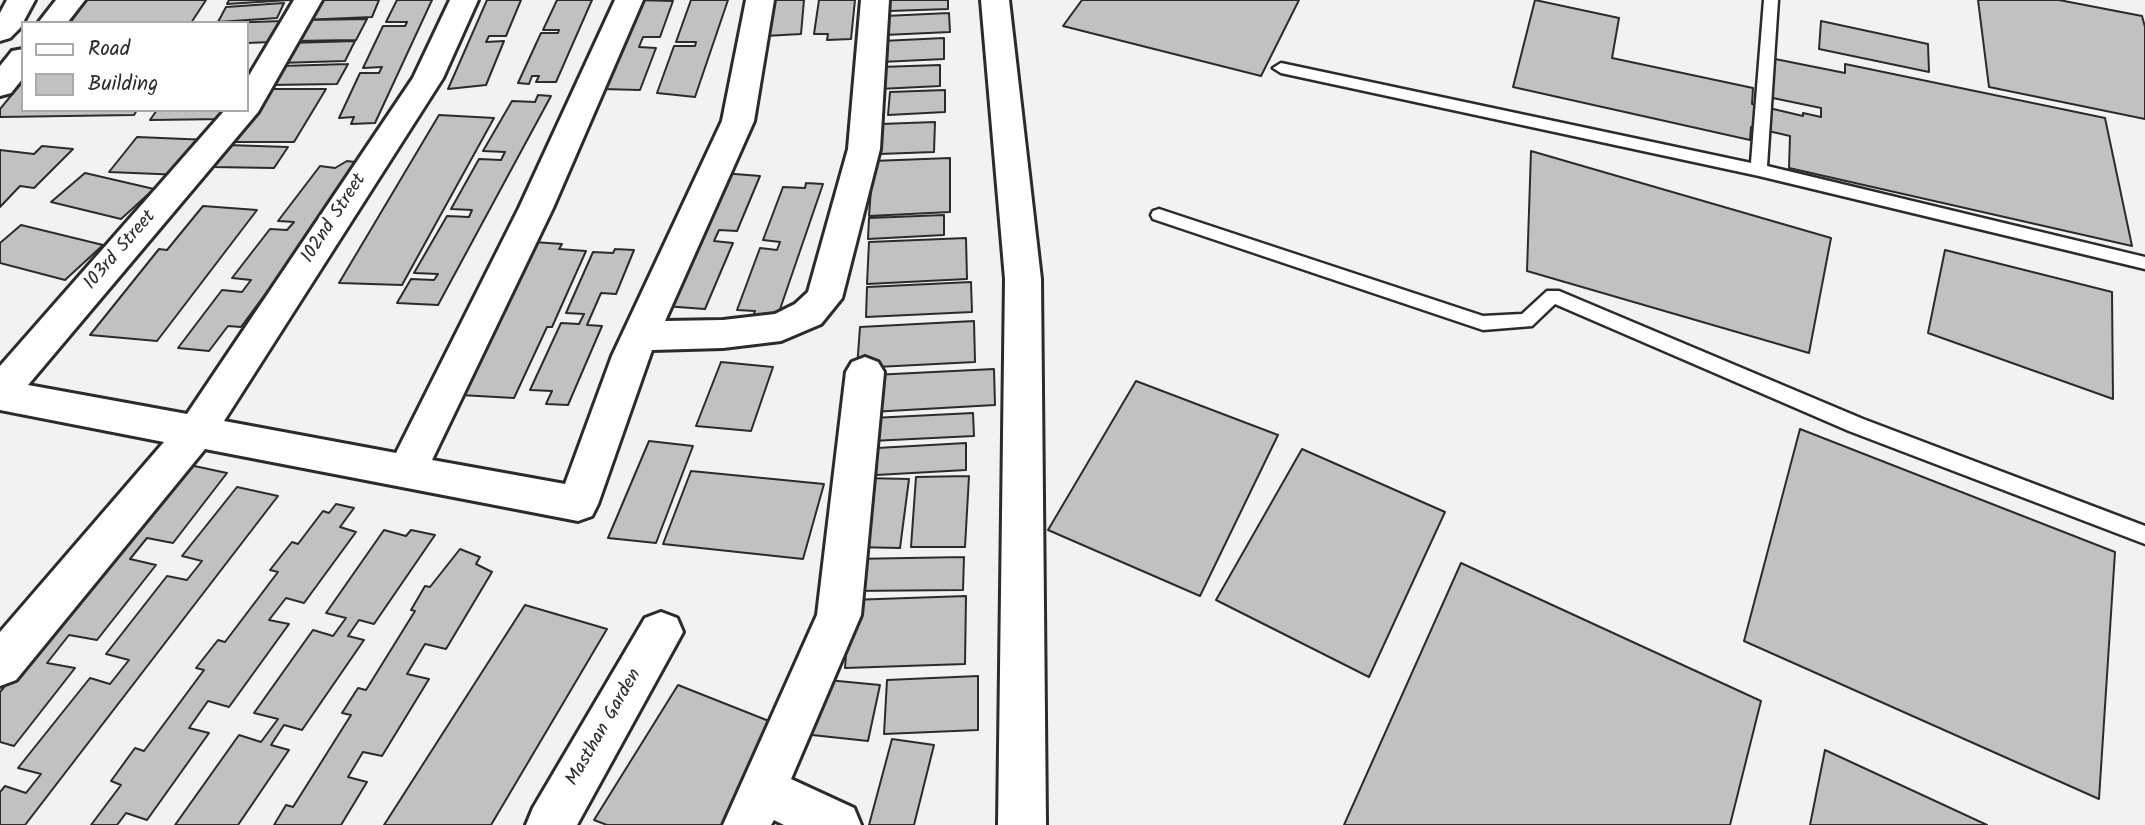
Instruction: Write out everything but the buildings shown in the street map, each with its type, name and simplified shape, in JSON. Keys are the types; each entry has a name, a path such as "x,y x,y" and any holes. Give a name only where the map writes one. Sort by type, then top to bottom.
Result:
{"street":[{"path":"0,32 10,22 21,0"},
{"path":"54,21 71,0"},
{"path":"248,103 308,0"},
{"name":"102nd Street","path":"0,665 196,432 428,78 464,0"},
{"path":"407,470 536,208 629,0"},
{"path":"0,393 578,503 639,337 738,121 760,0"},
{"path":"639,337 684,332 723,334 781,327 808,314 824,298 864,149 876,0"},
{"path":"995,0 1023,279 1022,825"},
{"path":"0,86 21,60"},
{"name":"103rd Street","path":"0,393 240,112"},
{"path":"837,825 755,807 838,615 865,372"},
{"name":"Masthan Garden","path":"550,825 661,632"}],"lane":[{"path":"1759,170 1771,0"},
{"path":"1281,68 1759,170 2145,263"},
{"path":"1159,215 1483,323 1526,321 1553,296 1856,425 2145,536"}]}
